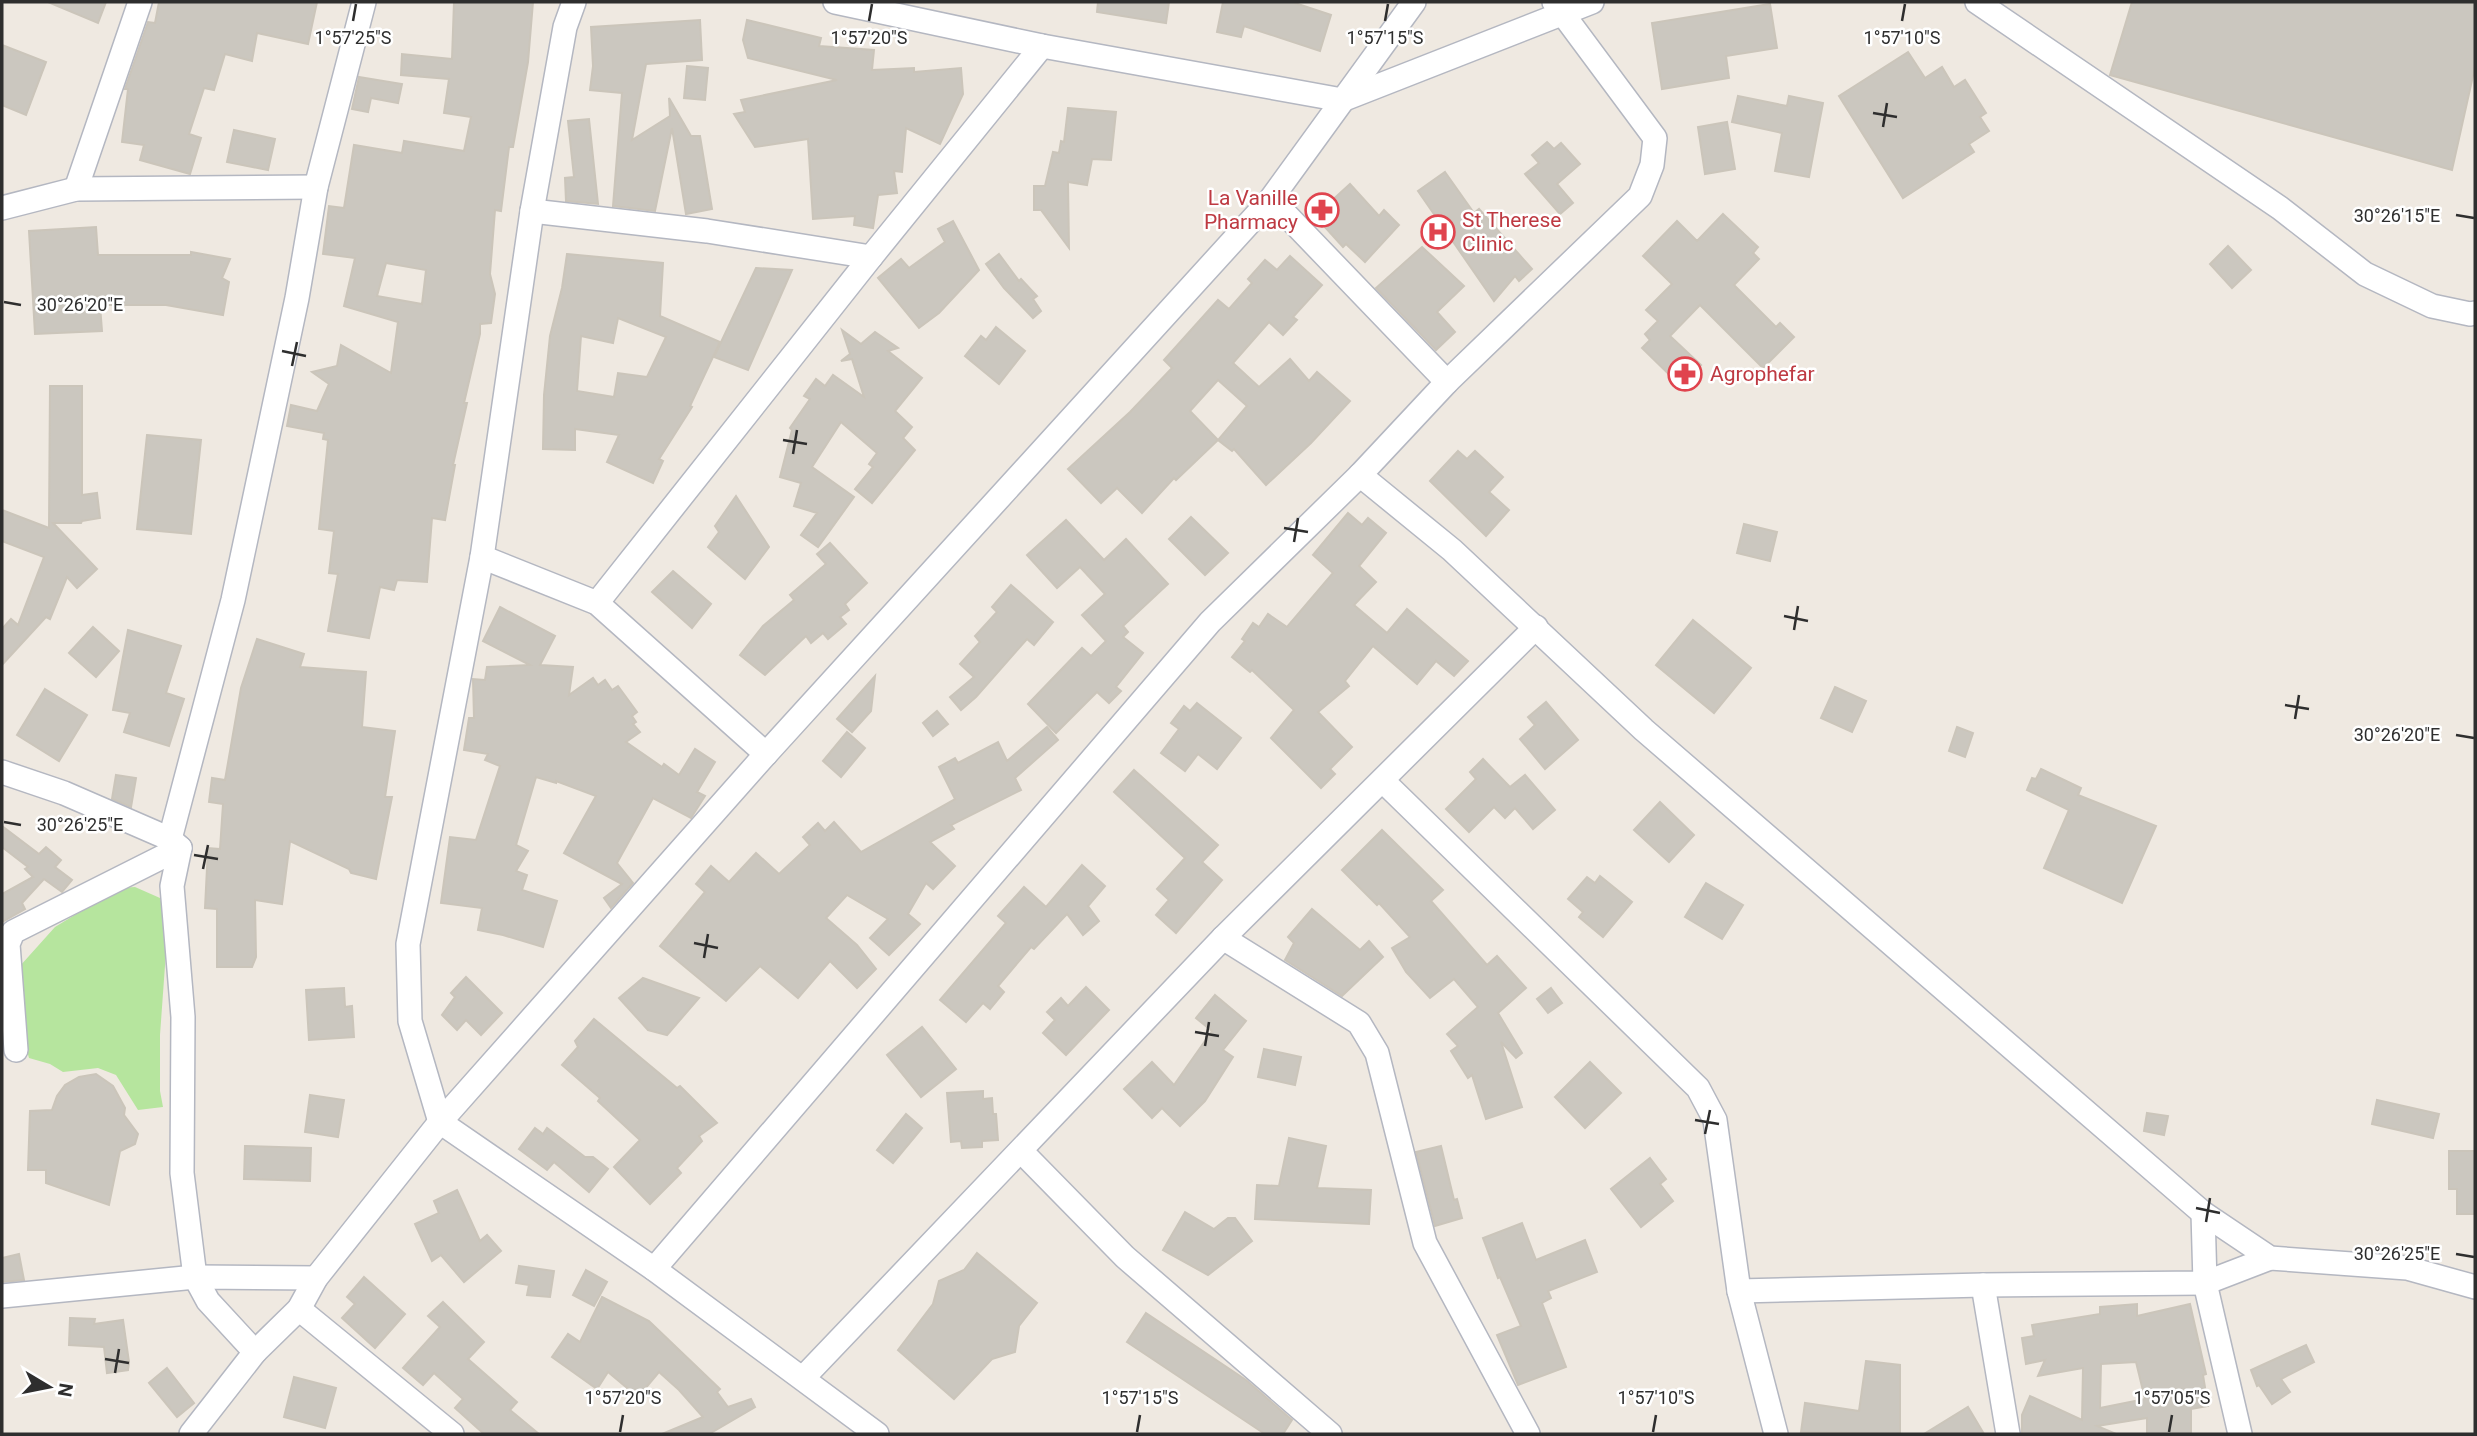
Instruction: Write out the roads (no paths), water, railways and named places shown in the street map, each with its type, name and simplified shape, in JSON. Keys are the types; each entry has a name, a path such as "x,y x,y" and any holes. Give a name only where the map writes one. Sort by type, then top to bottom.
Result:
{"street":[{"path":"76,189 140,2"},
{"path":"255,1352 208,1301 195,1277 182,1173 183,1017 173,886 175,843 233,600 294,312 316,187 364,2"},
{"path":"574,2 565,27 532,211 482,557 408,944 410,1021 440,1122 654,1269 877,1434"},
{"path":"835,2 1042,46 1342,100 1560,7 1592,2"},
{"path":"191,1434 255,1352 299,1309 316,1278 440,1122 766,754 1271,199 1414,2"},
{"path":"1977,2 2280,208 2365,274 2432,306 2475,313"},
{"path":"654,1269 1210,622 1360,475 1447,382 1640,197 1652,165 1655,138 1560,7"},
{"path":"597,603 1042,46"},
{"path":"6,203 76,189 316,187"},
{"path":"1271,199 1447,382"},
{"path":"532,211 707,231 871,257"},
{"path":"1360,475 1452,550 1644,730 2203,1213 2270,1258"},
{"path":"482,557 597,603 766,754"},
{"path":"803,1378 1223,939 1536,627"},
{"path":"2,772 64,793 175,843"},
{"path":"1383,781 1698,1088 1715,1121 1738,1291 1776,1434"},
{"path":"16,1050 8,944 13,932 175,843"},
{"path":"1223,939 1359,1023 1377,1053 1425,1243 1528,1434"},
{"path":"1021,1152 1125,1257 1330,1434"},
{"path":"2203,1213 2205,1283 2240,1434"},
{"path":"1738,1291 1983,1284 2205,1283 2270,1258 2407,1268 2475,1287"},
{"path":"2,1296 195,1277 316,1278"},
{"path":"1983,1284 2008,1434"},
{"path":"299,1309 452,1434"}],"place":[{"name":"La Vanille Pharmacy","path":"1322,210"},
{"name":"St Therese Clinic","path":"1438,232"},
{"name":"Agrophefar","path":"1685,374"}]}
